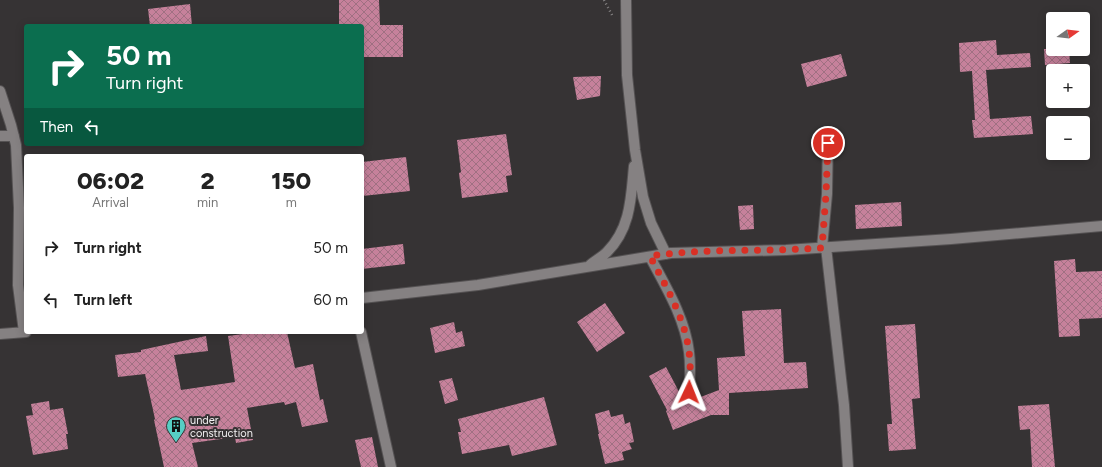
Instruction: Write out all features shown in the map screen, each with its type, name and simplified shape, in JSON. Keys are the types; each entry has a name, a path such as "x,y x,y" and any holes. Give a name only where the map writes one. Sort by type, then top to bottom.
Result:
{"street":[{"path":"626,0 627,75 635,150 643,197 651,223 666,254"},
{"path":"0,91 16,145 19,208 18,285 24,325"},
{"path":"828,135 824,247 844,405 848,467"},
{"path":"0,136 14,136"},
{"path":"588,266 607,252 616,242 626,224 631,204 635,150"},
{"path":"364,298 478,285 666,254 824,247 950,239 1102,226"},
{"path":"650,256 672,298 682,322 689,351 689,392"},
{"path":"0,334 24,332"},
{"path":"361,334 391,467"}],"building":[{"path":"339,0 379,0 380,25 403,25 403,57 364,57 364,24 339,24"},
{"path":"190,4 192,24 150,24 148,9"},
{"path":"996,40 997,55 1030,53 1031,67 986,70 990,119 1031,116 1033,134 974,138 972,120 975,120 972,71 960,72 959,43"},
{"path":"1044,49 1046,49 1046,56 1070,56 1070,63 1045,65"},
{"path":"841,54 847,76 807,87 801,64"},
{"path":"601,76 600,96 577,100 573,77"},
{"path":"506,134 512,175 506,176 508,192 462,198 459,173 461,172 457,140"},
{"path":"406,157 410,191 364,196 364,162"},
{"path":"901,202 902,226 856,229 855,205"},
{"path":"753,205 754,229 740,230 738,206"},
{"path":"403,244 405,264 364,269 364,249"},
{"path":"1075,259 1076,272 1102,271 1102,318 1079,319 1080,336 1059,337 1054,261"},
{"path":"605,303 625,333 597,352 577,322"},
{"path":"781,309 784,363 806,362 808,388 729,393 729,415 711,415 673,430 666,411 667,410 649,376 666,367 685,403 719,390 717,358 745,356 742,311"},
{"path":"454,322 456,333 462,331 465,346 435,353 430,328"},
{"path":"915,324 920,398 912,399 916,449 889,451 887,424 892,424 885,326"},
{"path":"242,334 287,334 295,368 313,364 320,400 323,399 328,422 302,427 296,402 285,405 284,402 247,408 253,440 236,443 235,437 192,443 198,467 164,467 145,374 118,377 115,355 141,352 141,350 206,336 208,351 174,355 181,390 235,382 228,336"},
{"path":"452,378 458,400 445,404 439,381"},
{"path":"544,397 557,445 512,456 509,445 462,454 458,432 461,432 458,419"},
{"path":"49,401 50,410 63,408 68,434 66,434 68,449 33,455 26,416 33,415 31,404"},
{"path":"1049,404 1055,467 1032,467 1030,429 1020,430 1018,406"},
{"path":"609,410 611,417 623,414 625,424 630,422 634,442 629,443 632,449 622,452 624,460 605,464 595,414"},
{"path":"372,437 378,467 361,467 355,440"}],"place":[{"name":"under construction","path":"176,443"}],"route":[{"path":"689,392 689,351 682,322 672,298 650,256 671,253 822,248 825,224 828,143"}]}
